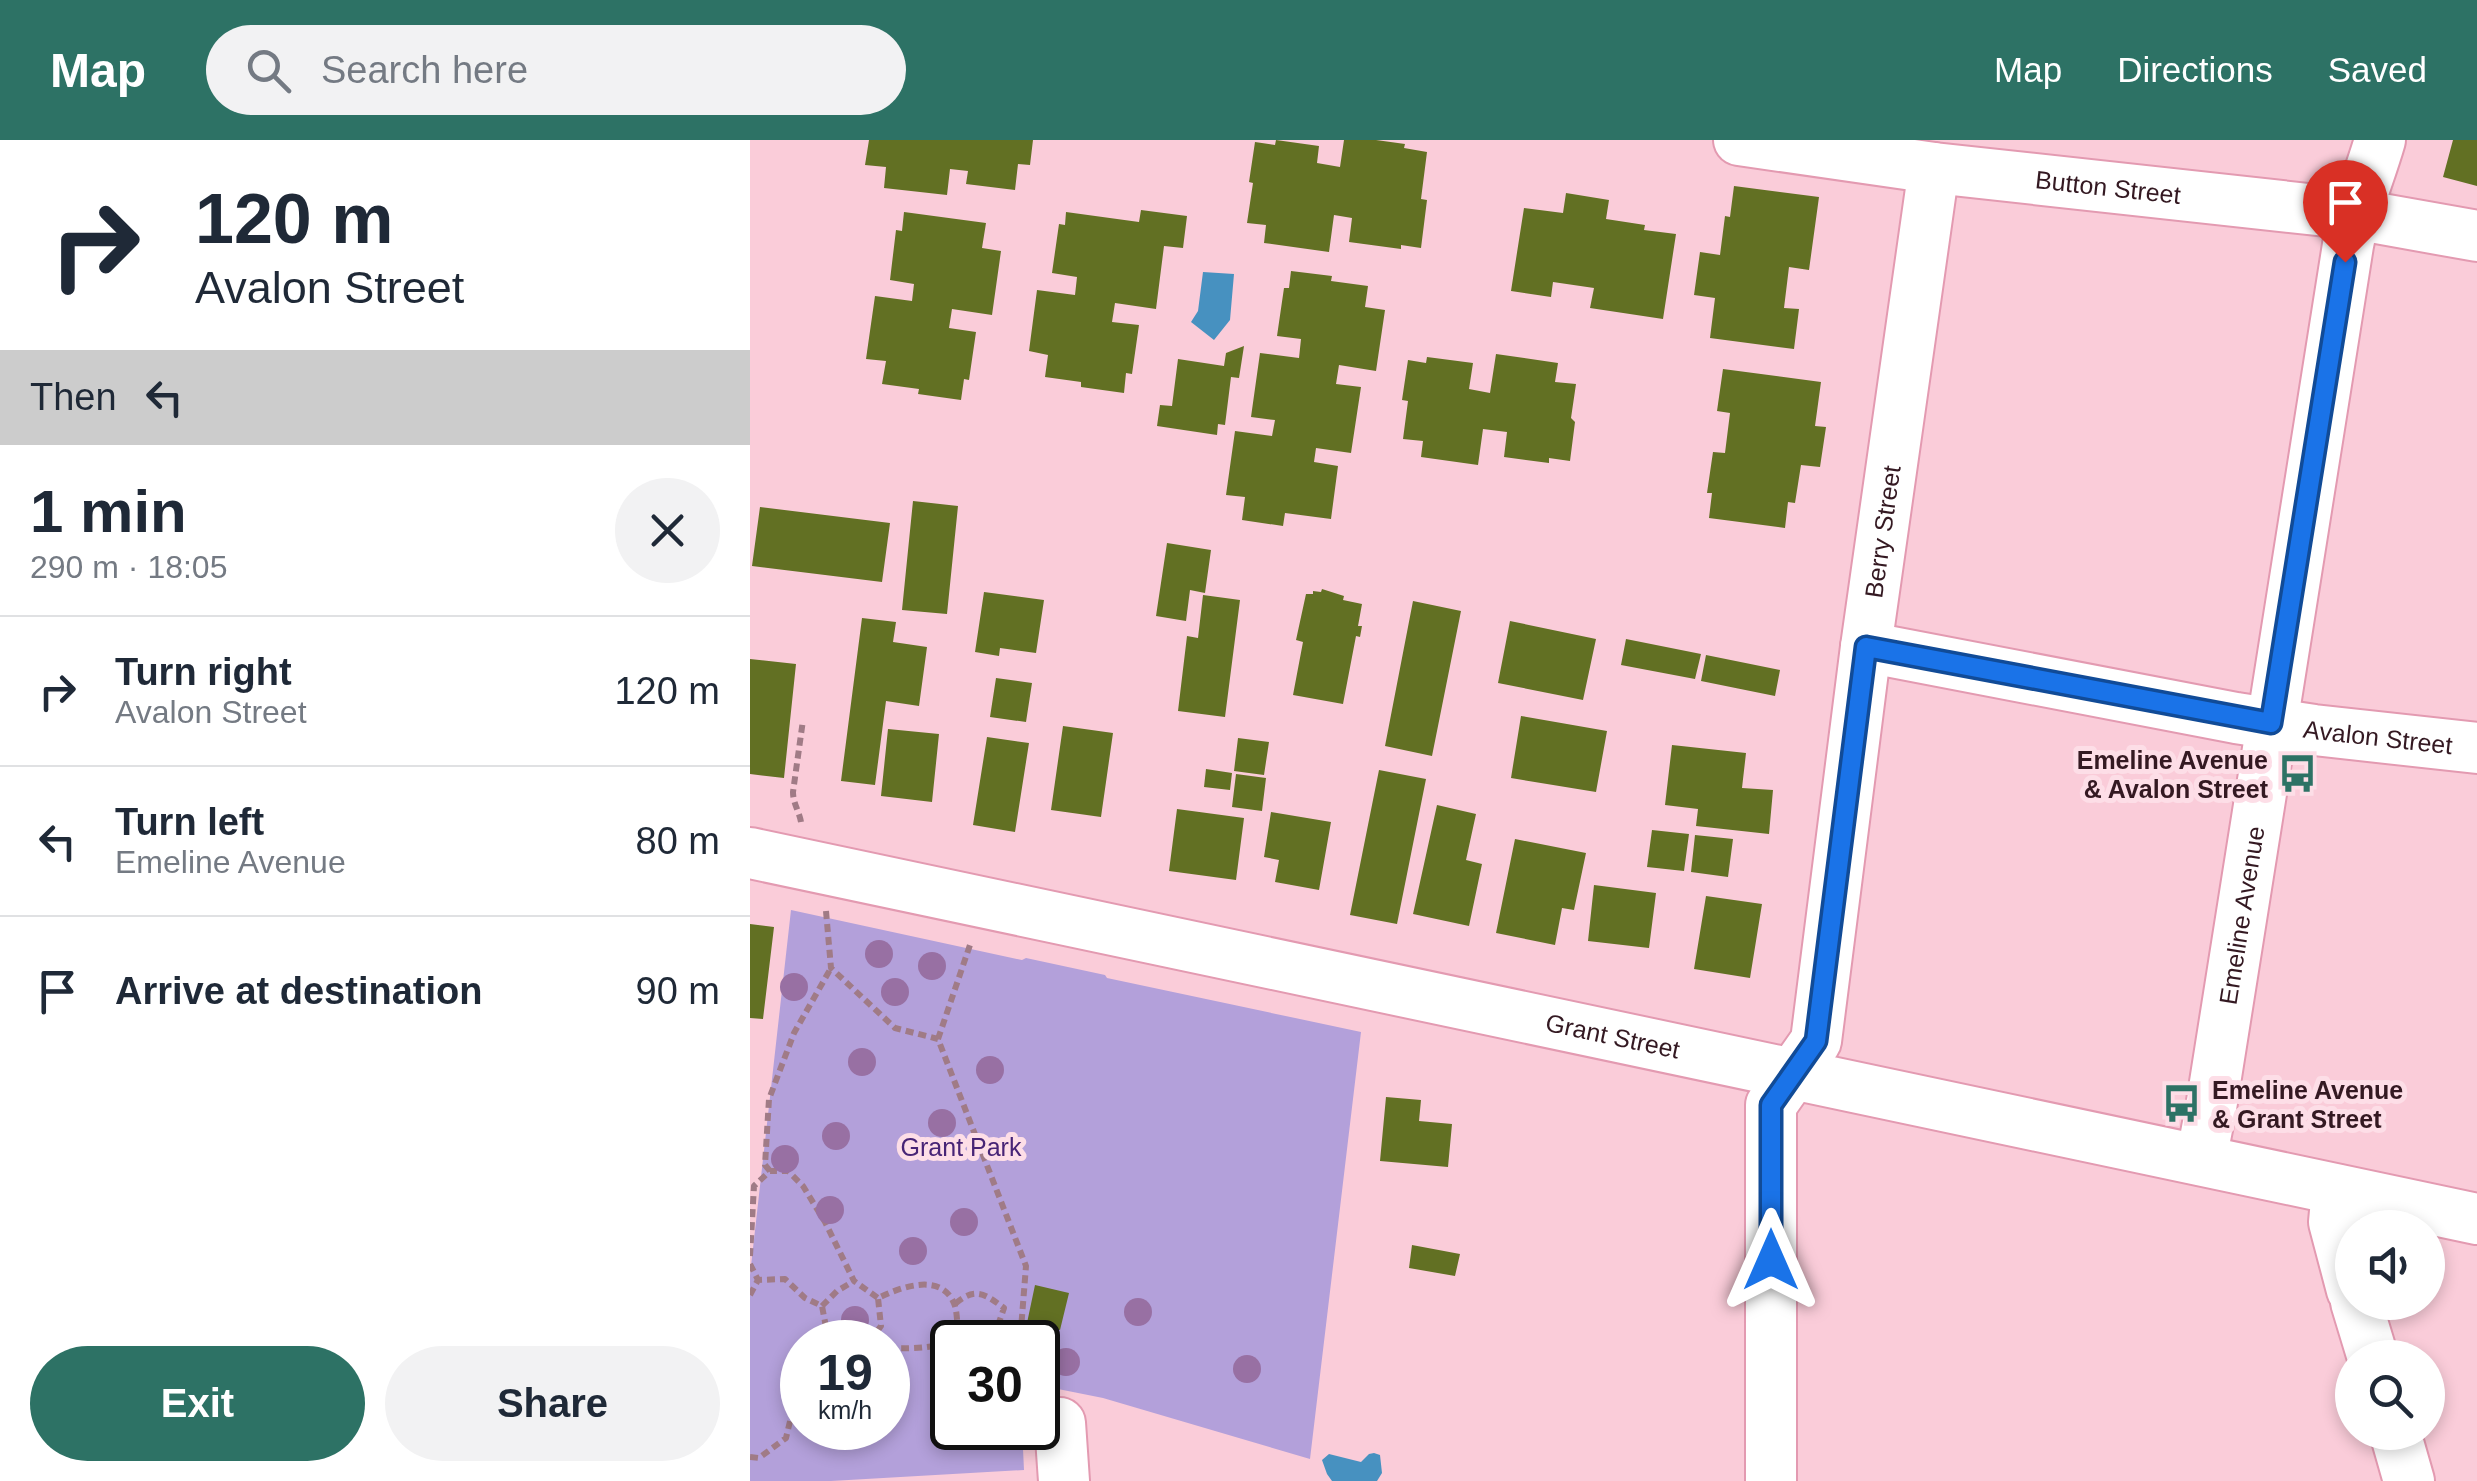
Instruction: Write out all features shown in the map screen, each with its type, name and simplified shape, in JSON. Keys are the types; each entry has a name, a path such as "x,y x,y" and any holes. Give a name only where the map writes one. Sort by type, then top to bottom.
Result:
{"street":[{"name":"Button Street","path":"1739,140 1827,146 1934,168 2354,214 2477,236"},
{"name":"Emeline Avenue","path":"2201,1160 2354,214 2380,140"},
{"name":"Berry Street","path":"1771,1481 1771,1105 1816,1041 1866,647 1934,168"},
{"name":"Avalon Street","path":"1866,647 2271,723 2477,748"},
{"name":"Grant Street","path":"750,853 2477,1219"},
{"path":"2335,1210 2337,1190"},
{"path":"1060,1423 1064,1481"},
{"path":"2400,1450 2409,1481"}],"path":[{"path":"801,823 793,792 803,720"},
{"path":"770,1171 765,1165 769,1098 794,1033 831,968 824,900"},
{"path":"974,932 938,1040 1026,1266 1022,1320"},
{"path":"831,968 895,1028 938,1040"},
{"path":"750,1256 754,1186 770,1171 788,1171 803,1186 825,1222 854,1281 878,1298"},
{"path":"750,1264 758,1280"},
{"path":"758,1280 784,1279 805,1298 822,1306"},
{"path":"750,1296 758,1280"},
{"path":"822,1306 854,1281"},
{"path":"878,1298 900,1287 926,1283 946,1291 955,1304 957,1320"},
{"path":"955,1304 966,1295 985,1294 1004,1308 1000,1320"},
{"path":"878,1298 880,1320"},
{"path":"822,1306 825,1320"},
{"path":"750,1458 759,1458 780,1442"}],"green space":[{"name":"Grant Park","path":"791,910 1361,1032 1310,1459 1103,1398 1060,1389 1060,1320 930,1320 930,1450 1023,1450 1024,1470 831,1481 750,1481 750,1275"}],"water":[{"path":"1203,272 1234,274 1230,320 1214,340 1191,322 1198,311"},
{"path":"1374,1453 1380,1455 1382,1473 1377,1481 1332,1481 1322,1460 1329,1454 1361,1462"}],"building":[{"path":"869,140 1033,140 1030,165 1018,164 1015,190 966,184 968,171 950,169 947,195 884,188 886,167 865,165"},
{"path":"1276,140 1319,146 1317,163 1340,167 1344,140 1405,144 1404,148 1427,152 1421,199 1427,200 1421,248 1349,242 1352,218 1334,215 1329,252 1264,243 1266,225 1247,223 1253,183 1249,182 1255,142 1275,145"},
{"path":"2453,140 2477,140 2477,186 2443,177"},
{"path":"1734,186 1819,197 1809,270 1789,267 1784,308 1799,309 1794,349 1710,338 1715,298 1694,295 1700,252 1720,255"},
{"path":"1566,193 1609,200 1606,219 1676,234 1663,319 1590,308 1594,288 1553,282 1551,297 1511,291 1524,208 1563,213"},
{"path":"1141,210 1187,216 1183,248 1164,246 1156,309 1115,303 1112,322 1139,325 1132,374 1126,373 1124,393 1045,377 1048,355 1029,351 1037,290 1075,295 1077,277 1052,273 1059,224 1065,225 1066,212 1139,222"},
{"path":"904,212 986,223 982,248 1001,251 992,315 952,309 949,328 976,332 969,380 964,379 961,400 882,384 886,361 866,359 875,296 912,301 914,284 890,280 896,230 902,231"},
{"path":"1291,271 1368,286 1365,307 1385,310 1376,371 1339,365 1336,384 1361,387 1351,453 1316,448 1314,462 1338,466 1331,519 1285,513 1283,526 1242,520 1245,497 1226,495 1235,431 1272,436 1275,420 1251,417 1260,353 1299,358 1301,339 1277,336 1284,288 1289,288"},
{"path":"1244,346 1239,378 1231,377 1225,425 1218,424 1217,435 1157,426 1160,405 1172,406 1178,359 1224,366 1226,353"},
{"path":"1496,354 1558,363 1555,382 1576,384 1570,461 1549,458 1549,463 1504,457 1507,432 1483,429 1478,465 1421,457 1423,441 1403,439 1408,401 1402,400 1408,360 1426,363 1427,357 1473,363 1469,389 1490,393"},
{"path":"1723,369 1821,382 1815,426 1826,427 1820,467 1801,465 1795,503 1788,502 1785,528 1709,518 1712,493 1707,493 1713,452 1725,453 1730,413 1717,411"},
{"path":"913,501 958,506 947,614 902,610"},
{"path":"760,507 890,523 882,582 752,566"},
{"path":"1167,543 1211,550 1205,593 1190,590 1186,621 1156,616"},
{"path":"1322,589 1362,604 1360,637 1356,636 1343,704 1293,695 1303,642 1296,640 1306,594"},
{"path":"984,592 1044,600 1036,653 1000,648 999,656 975,652"},
{"path":"1203,595 1240,600 1225,717 1178,711 1187,636 1198,638"},
{"path":"1413,601 1461,611 1432,756 1385,746"},
{"path":"862,618 896,622 893,642 927,647 919,706 886,701 875,785 841,781"},
{"path":"1510,621 1596,639 1583,700 1498,683"},
{"path":"1626,639 1701,654 1695,679 1621,665"},
{"path":"1706,655 1780,670 1775,696 1701,681"},
{"path":"750,659 796,664 784,778 750,774"},
{"path":"996,678 1032,683 1026,722 990,717"},
{"path":"1521,716 1607,731 1596,792 1511,778"},
{"path":"1063,726 1113,733 1101,817 1051,810"},
{"path":"888,729 939,734 932,802 881,796"},
{"path":"987,737 1029,743 1015,832 973,825"},
{"path":"1238,738 1269,742 1264,775 1234,771"},
{"path":"1672,745 1746,753 1742,788 1773,790 1769,834 1696,826 1698,809 1665,805"},
{"path":"1206,769 1232,773 1230,790 1204,787"},
{"path":"1379,770 1426,779 1397,924 1350,915"},
{"path":"1236,774 1266,778 1262,811 1232,807"},
{"path":"1437,805 1476,814 1466,860 1482,864 1469,926 1413,914"},
{"path":"1177,809 1244,818 1236,880 1169,871"},
{"path":"1271,812 1331,822 1319,890 1275,882 1279,860 1264,857"},
{"path":"1652,830 1689,834 1684,871 1647,867"},
{"path":"1695,835 1733,839 1728,877 1691,872"},
{"path":"1515,839 1586,853 1574,910 1562,908 1555,945 1496,933"},
{"path":"1594,885 1656,893 1649,948 1588,941"},
{"path":"1706,896 1762,904 1750,978 1694,969"},
{"path":"750,924 774,927 763,1019 750,1018"},
{"path":"1386,1097 1421,1100 1419,1121 1452,1124 1448,1167 1380,1161"},
{"path":"1412,1245 1460,1254 1455,1276 1409,1268"},
{"path":"1035,1285 1069,1293 1060,1330 1060,1320 1028,1320"}],"place":[{"name":"Emeline Avenue & Avalon Street","path":"2298,774"},
{"name":"Emeline Avenue & Grant Street","path":"2182,1104"}],"route":[{"path":"1771,1260 1771,1105 1816,1041 1866,647 2271,723 2345,262"}]}
